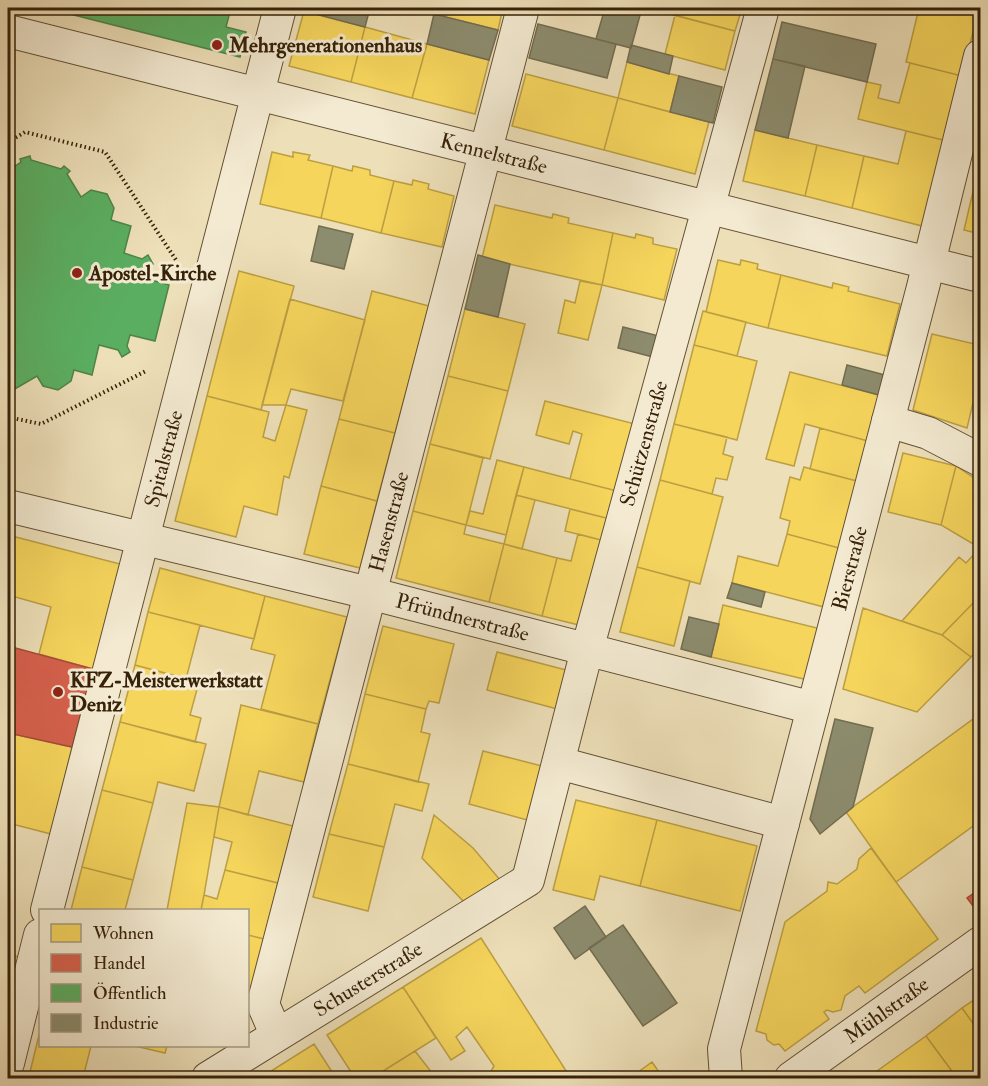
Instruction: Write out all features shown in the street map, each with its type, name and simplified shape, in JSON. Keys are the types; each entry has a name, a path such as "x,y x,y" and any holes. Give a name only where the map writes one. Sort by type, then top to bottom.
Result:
{"street":[{"name":"Spitalstraße","path":"47,909 280,8"},
{"name":"Hasenstraße","path":"276,1034 263,1004 523,8"},
{"name":"Schützenstraße","path":"528,880 587,650 763,8"},
{"name":"Kennelstraße","path":"8,32 981,276"},
{"name":"Bierstraße","path":"726,1078 724,1048 929,264 981,56"},
{"path":"888,421 928,433 981,460"},
{"name":"Pfründnerstraße","path":"8,506 369,593 813,708"},
{"path":"559,762 783,823"},
{"name":"Schusterstraße","path":"208,1078 528,880"},
{"path":"8,1063 39,939"},
{"name":"Mühlstraße","path":"791,1078 981,943"}],"path":[{"path":"8,141 25,132 105,152 182,269 210,276"},
{"path":"8,417 40,424 155,367 185,373"}],"building: Wohnen":[{"path":"447,8 503,8 498,30 445,17"},
{"path":"646,8 742,8 735,31"},
{"path":"919,8 979,8 962,76 906,62"},
{"path":"304,11 365,27 351,82 289,66"},
{"path":"675,15 735,31 725,70 665,54"},
{"path":"365,27 427,44 412,98 351,82"},
{"path":"427,44 489,60 475,114 412,98"},
{"path":"627,62 679,76 670,112 618,98"},
{"path":"910,63 962,76 947,141 858,119 867,82 881,85 878,98 899,103"},
{"path":"526,74 618,98 604,150 512,126"},
{"path":"618,98 709,122 695,174 604,150"},
{"path":"755,130 817,145 805,196 743,181"},
{"path":"906,131 947,141 922,226 852,208 864,156 898,164"},
{"path":"817,145 864,156 852,208 805,196"},
{"path":"272,152 293,157 293,152 310,155 308,160 333,166 321,218 260,204"},
{"path":"333,166 352,171 353,166 370,170 370,175 394,181 381,233 321,218"},
{"path":"976,179 980,180 980,234 964,230"},
{"path":"413,180 429,184 428,189 454,196 442,247 381,233 394,181 412,185"},
{"path":"495,205 552,218 553,214 569,218 568,223 613,233 602,285 482,258"},
{"path":"613,233 635,238 636,234 653,238 653,244 677,249 664,300 602,285"},
{"path":"718,260 740,265 741,260 758,264 757,269 781,275 768,328 706,312"},
{"path":"239,271 294,286 261,410 207,396"},
{"path":"781,275 832,288 833,283 849,287 848,291 900,304 887,356 768,328"},
{"path":"580,281 602,285 588,340 558,333 565,300 575,303"},
{"path":"372,291 429,306 395,433 339,419"},
{"path":"290,299 365,320 343,401 291,389 286,405 262,405"},
{"path":"465,309 525,324 508,391 448,376"},
{"path":"703,311 746,322 737,356 694,345"},
{"path":"932,334 979,345 977,354 980,355 980,374 967,428 913,410"},
{"path":"694,345 757,361 737,440 674,424"},
{"path":"790,372 879,395 868,441 805,424 794,466 766,459"},
{"path":"448,376 508,391 490,459 430,444"},
{"path":"207,396 269,412 263,437 275,441 286,405 307,410 289,478 284,476 277,515 244,506 236,537 175,521"},
{"path":"545,401 635,424 617,491 570,479 582,434 573,431 569,444 536,435"},
{"path":"339,419 395,433 377,501 321,486"},
{"path":"674,424 727,437 723,454 733,457 727,480 716,478 712,494 660,480"},
{"path":"820,428 868,441 857,481 810,469"},
{"path":"430,444 483,458 466,525 413,511"},
{"path":"903,453 956,466 941,525 888,512"},
{"path":"497,460 524,467 506,535 466,525 470,511 483,514"},
{"path":"956,466 980,482 980,548 941,525"},
{"path":"524,467 617,491 610,519 516,495"},
{"path":"804,467 857,481 839,548 787,534 790,521 780,518 790,477 800,480"},
{"path":"660,480 723,497 700,584 637,567"},
{"path":"321,486 377,501 360,568 304,554"},
{"path":"516,495 535,500 522,549 504,544"},
{"path":"570,509 610,519 605,541 565,531"},
{"path":"413,511 466,525 464,534 504,544 489,602 396,578"},
{"path":"578,534 605,541 583,626 542,616 557,558 571,561"},
{"path":"787,534 839,548 824,607 732,583 738,556 778,566"},
{"path":"8,535 120,564 93,669 39,654 51,607 8,595"},
{"path":"504,544 557,558 542,616 489,602"},
{"path":"980,548 980,596 942,635 902,621 959,557 966,563"},
{"path":"637,567 690,581 674,646 620,632"},
{"path":"160,568 265,596 254,639 148,612"},
{"path":"265,596 347,617 318,724 261,709 275,655 251,649"},
{"path":"980,596 980,647 971,657 942,635"},
{"path":"723,605 821,629 808,680 711,657"},
{"path":"863,608 942,635 971,657 917,712 843,689"},
{"path":"148,612 200,625 186,679 135,665"},
{"path":"383,626 454,644 439,703 429,701 426,709 365,694"},
{"path":"497,652 570,671 561,710 487,690"},
{"path":"135,665 199,682 190,715 201,718 195,742 120,722"},
{"path":"365,694 426,709 421,732 430,734 418,782 348,764"},
{"path":"241,705 318,724 304,782 259,771 248,815 219,807"},
{"path":"980,714 980,821 896,882 846,812"},
{"path":"120,722 206,744 194,791 158,782 153,803 102,790"},
{"path":"14,734 72,747 51,834 8,823 8,760"},
{"path":"483,751 546,767 531,821 469,804"},
{"path":"348,764 429,784 422,811 395,804 384,847 329,834"},
{"path":"102,790 153,803 133,880 82,867"},
{"path":"576,800 657,820 640,886 600,876 594,900 553,890"},
{"path":"187,803 219,807 201,909 167,909"},
{"path":"219,807 293,826 278,883 225,870 232,842 214,837"},
{"path":"434,815 473,848 501,881 465,903 422,858"},
{"path":"657,820 757,846 740,911 640,886"},
{"path":"329,834 384,847 368,911 313,897"},
{"path":"871,848 938,939 865,993 859,986 845,996 841,1010 824,1012 829,1019 785,1051 779,1044 774,1045 767,1040 766,1034 756,1031 785,922 827,891 828,882 837,884 857,869 859,859"},
{"path":"82,867 133,880 125,909 71,909"},
{"path":"225,870 278,883 264,939 249,935 249,909 201,909 204,895 217,899"},
{"path":"249,935 264,939 249,999"},
{"path":"481,938 570,1078 487,1078 494,1066 467,1027 456,1037 465,1051 451,1060 403,987"},
{"path":"8,954 19,957 8,1000"},
{"path":"403,987 436,1038 372,1078 355,1078 327,1035"},
{"path":"980,996 980,1033 962,1008"},
{"path":"962,1008 980,1033 980,1070 979,1068 964,1078 957,1078 926,1036"},
{"path":"39,1035 39,1047 91,1047 83,1078 29,1076"},
{"path":"926,1036 957,1078 872,1078 870,1076"},
{"path":"314,1044 336,1078 260,1078"},
{"path":"139,1047 167,1047 165,1053"},
{"path":"415,1051 436,1078 372,1078"},
{"path":"652,1062 663,1078 630,1078"}],"building: Handel":[{"path":"8,646 93,669 72,747 8,733"},
{"path":"980,889 980,907 976,910 967,898"}],"building: Öffentlich":[{"name":"Mehrgenerationenhaus","path":"46,8 125,10 125,8 231,8 226,27 246,32 240,57"},
{"name":"Apostel-Kirche","path":"30,156 31,160 61,169 64,166 70,171 67,174 81,197 91,190 107,194 114,208 111,220 131,226 124,253 142,259 148,255 153,264 147,267 144,278 169,285 155,341 130,335 127,346 130,352 122,357 118,350 99,345 92,375 74,370 71,381 58,390 43,386 37,376 13,390 14,395 8,396 8,171 21,162 20,159"}],"building: Industrie":[{"path":"305,8 370,8 365,27 304,11"},
{"path":"605,8 642,8 631,48 596,39"},
{"path":"434,14 498,30 489,60 427,44"},
{"path":"782,22 876,44 867,82 773,59"},
{"path":"538,24 616,44 607,78 529,58"},
{"path":"631,45 673,56 669,74 627,62"},
{"path":"773,59 805,66 788,138 755,130"},
{"path":"679,76 722,87 713,123 670,112"},
{"path":"319,226 353,234 344,269 311,261"},
{"path":"478,255 510,264 498,317 465,309"},
{"path":"623,327 659,336 653,357 618,348"},
{"path":"847,365 885,375 879,395 842,385"},
{"path":"980,414 980,434 975,432"},
{"path":"732,583 765,592 761,607 727,598"},
{"path":"689,617 719,624 711,657 681,649"},
{"path":"835,719 873,728 853,807 820,834 810,819"},
{"path":"585,906 606,937 575,959 554,928"},
{"path":"623,925 677,1003 643,1026 589,948"}],"place":[{"name":"Mehrgenerationenhaus","path":"217,45"},
{"name":"Apostel-Kirche","path":"77,273"},
{"name":"KFZ-Meisterwerkstatt Deniz","path":"58,692"}]}
